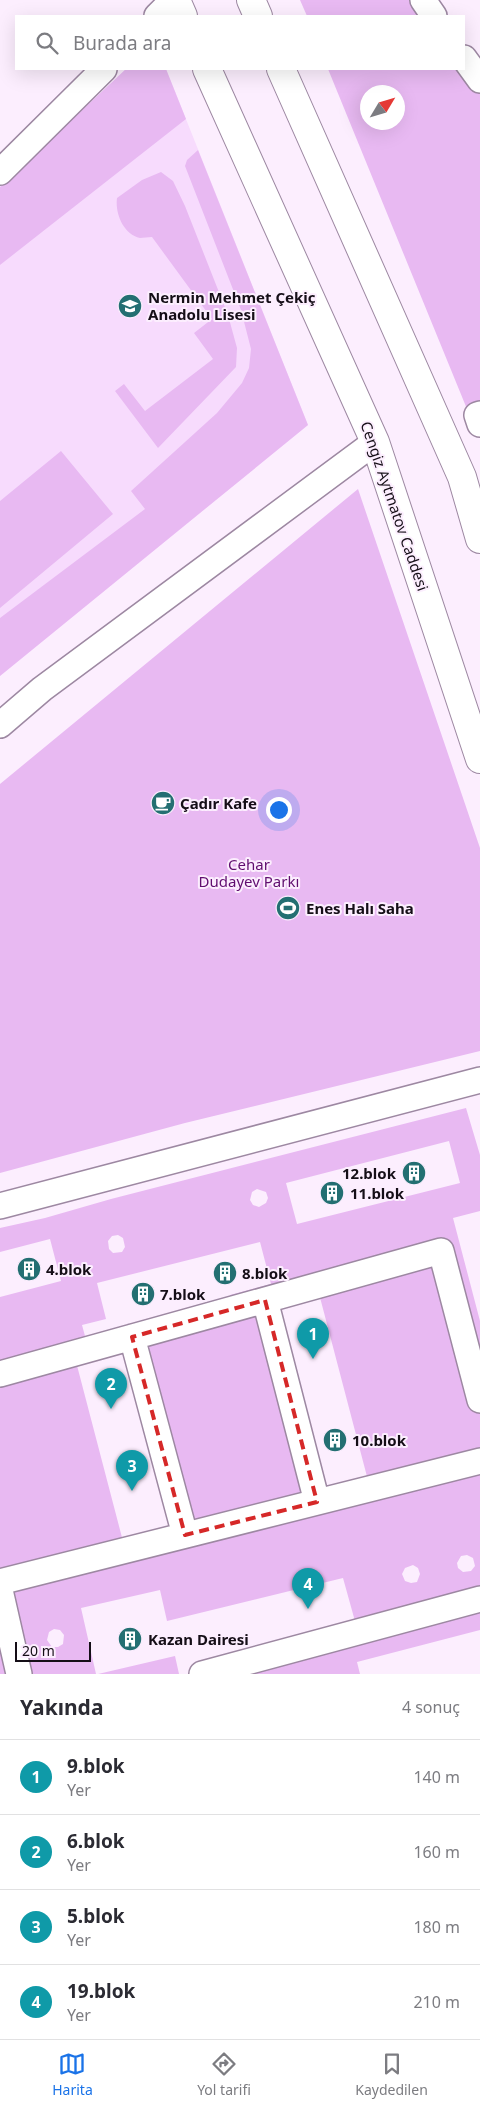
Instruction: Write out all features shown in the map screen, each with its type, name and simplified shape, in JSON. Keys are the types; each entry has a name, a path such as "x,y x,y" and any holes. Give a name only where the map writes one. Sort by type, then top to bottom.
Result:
{"main road":[{"path":"175,0 182,15"},
{"path":"251,0 258,15"},
{"name":"Cengiz Aytmatov Caddesi","path":"207,70 376,442 480,758"},
{"path":"281,70 462,477 480,539"}],"street":[{"path":"158,15 175,0"},
{"path":"423,0 433,15"},
{"path":"465,59 480,80"},
{"path":"0,172 103,70"},
{"path":"480,414 477,415 480,424"},
{"path":"0,725 42,689 376,442"},
{"path":"0,1206 480,1080"},
{"path":"0,1374 441,1250 480,1400"},
{"path":"265,1300 317,1502"},
{"path":"132,1337 185,1535"},
{"path":"0,1582 480,1461"},
{"path":"0,1590 19,1674"},
{"path":"202,1674 480,1599"}],"highlighted area":[{"path":"265,1300 317,1502 185,1535 132,1337"}],"shaded area":[{"name":"Nermin Mehmet Çekiç Anadolu Lisesi","path":"125,70 166,70 308,425 0,676 0,187"}],"green space":[{"path":"300,0 418,0 429,15 307,15"},
{"path":"125,70 166,70 186,119 0,265 0,187"},
{"path":"328,70 465,70 480,87 480,402 467,409"},
{"path":"198,150 308,425 0,676 0,618 145,509 131,491 217,413 242,383 249,368 251,349 241,310 185,166 187,160"},
{"path":"161,172 173,181 185,206 228,315 237,348 236,367 158,448 115,391 124,384 145,411 213,359 194,333 212,319 152,237 140,238 134,236 121,222 117,210 117,198 142,180"},
{"path":"61,451 113,514 0,608 0,501"},
{"name":"Cehar Dudayev Parkı","path":"358,489 480,848 480,1051 185,1123 0,1173 0,784"},
{"path":"466,1108 480,1155 480,1211 453,1218 480,1321 480,1630 357,1662 360,1674 230,1674 358,1632 343,1578 167,1621 160,1590 81,1608 96,1674 0,1674 0,1297 61,1281 50,1239 0,1252 0,1228 45,1218 111,1199","holes":["449,1141 460,1183 297,1224 286,1183","257,1189 266,1192 268,1198 266,1203 259,1207 253,1205 250,1200 252,1192","118,1235 123,1238 125,1247 122,1252 113,1253 109,1249 108,1241 112,1236","260,1242 271,1284 230,1295 233,1308 132,1337 184,1535 125,1549 74,1354 88,1347 82,1325 106,1319 97,1283","317,1286 370,1488 317,1501 266,1300","467,1555 473,1558 475,1566 471,1571 463,1572 458,1568 457,1563 461,1556","413,1565 418,1568 420,1574 417,1582 411,1583 405,1581 402,1574 405,1568","54,1629 60,1630 64,1635 63,1644 58,1647 52,1647 47,1640 49,1632"]},
{"path":"175,1656 179,1674 98,1674"}],"place":[{"name":"Nermin Mehmet Çekiç Anadolu Lisesi","path":"130,306"},
{"name":"Çadır Kafe","path":"163,803"},
{"name":"Enes Halı Saha","path":"288,908"},
{"name":"12.blok","path":"414,1173"},
{"name":"11.blok","path":"332,1193"},
{"name":"4.blok","path":"29,1269"},
{"name":"8.blok","path":"225,1273"},
{"name":"7.blok","path":"143,1294"},
{"name":"9.blok","path":"313,1359"},
{"name":"6.blok","path":"111,1409"},
{"name":"10.blok","path":"335,1440"},
{"name":"5.blok","path":"132,1491"},
{"name":"19.blok","path":"308,1609"},
{"name":"Kazan Dairesi","path":"130,1639"}]}
